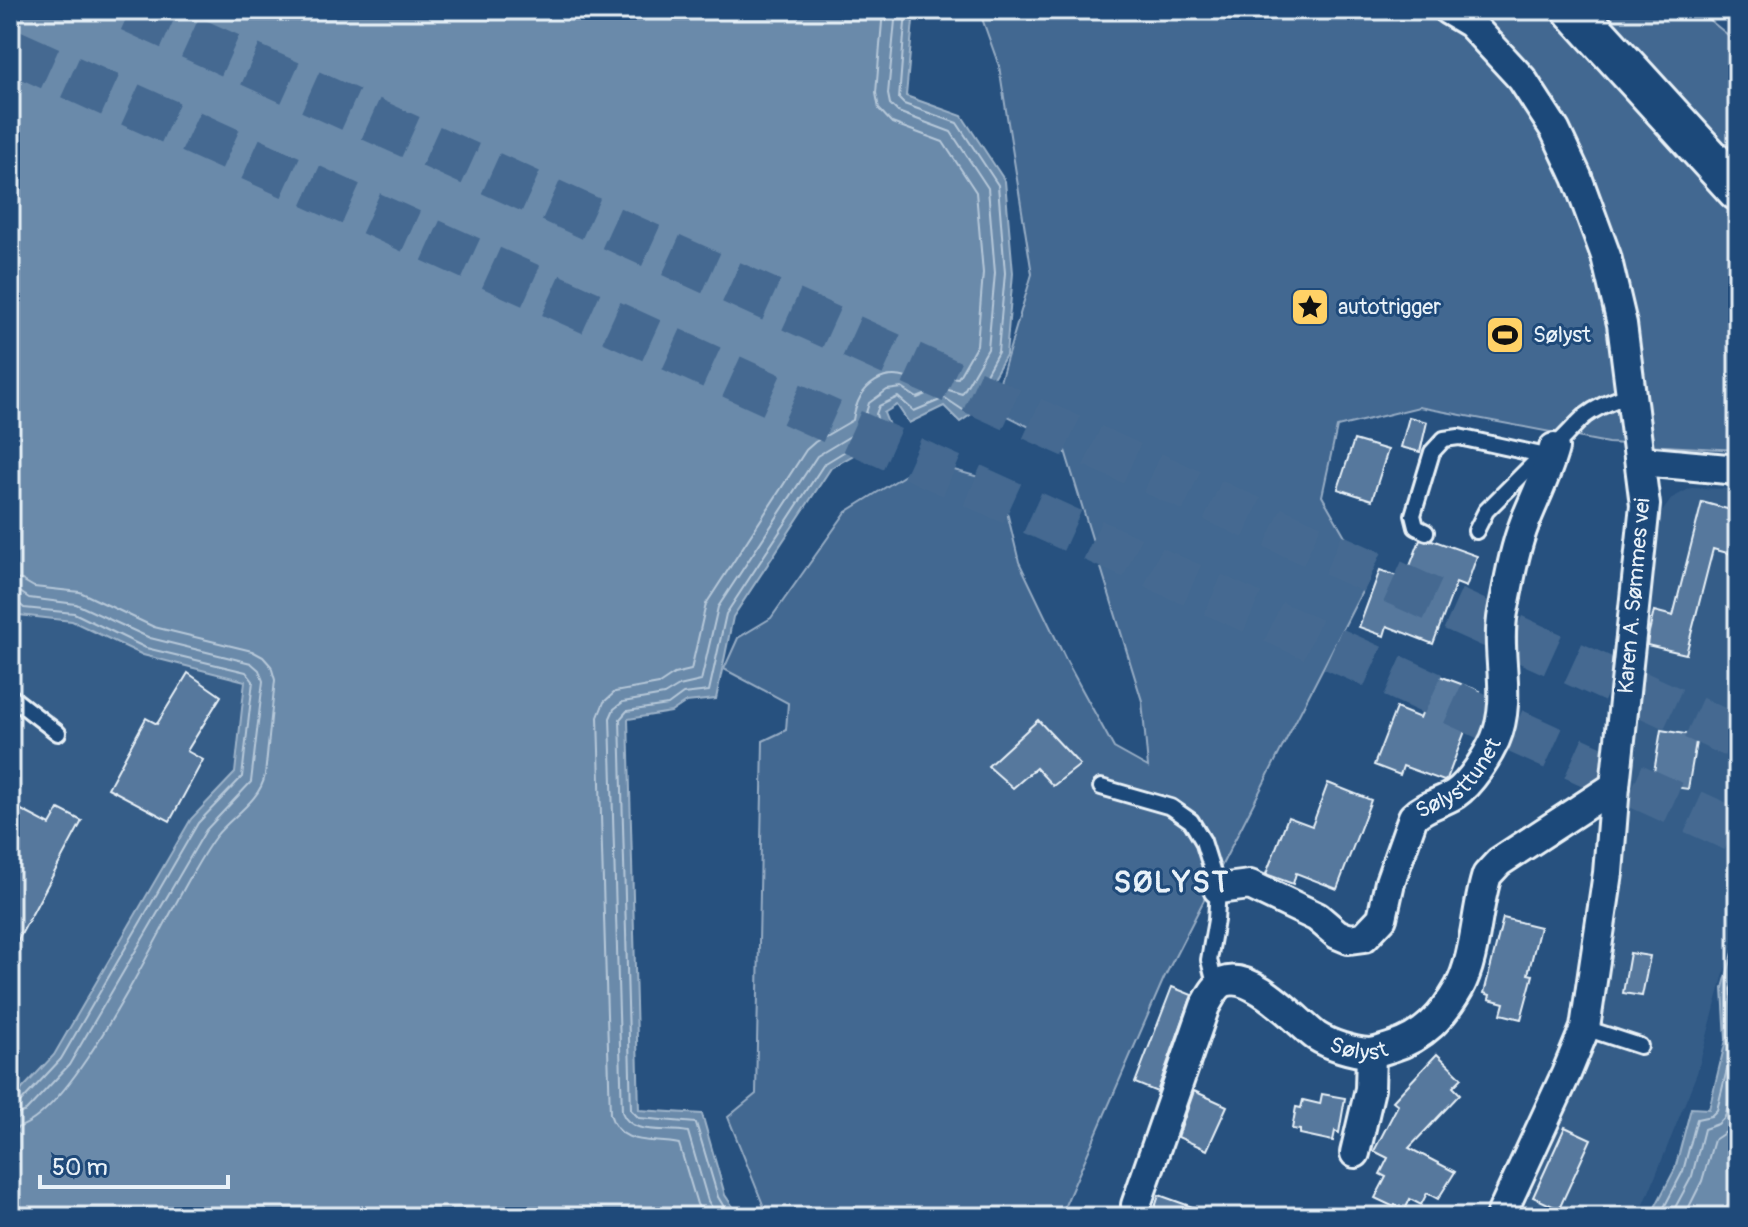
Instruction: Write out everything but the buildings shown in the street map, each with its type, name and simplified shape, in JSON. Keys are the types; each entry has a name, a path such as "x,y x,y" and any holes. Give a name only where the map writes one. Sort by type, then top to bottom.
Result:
{"main road":[{"path":"1574,10 1738,190"}],"street":[{"name":"Karen A. Sømmes vei","path":"1448,10 1470,23 1522,79 1555,130 1577,177 1606,256 1622,324 1645,505 1603,914 1585,1028 1500,1217"},
{"name":"Sølysttunet","path":"1218,889 1250,885 1317,917 1337,934 1349,939 1364,937 1378,924 1413,817 1421,809 1457,793 1469,781 1495,740 1505,695 1500,641 1502,615 1524,525 1548,474 1548,452"},
{"path":"1641,461 1738,470"},
{"name":"Sølyst","path":"1216,988 1225,981 1249,985 1269,996 1318,1037 1333,1045 1371,1053 1419,1035 1442,1015 1461,983 1478,920 1483,886 1493,868 1615,786"},
{"path":"1136,1205 1205,1006 1216,988"},
{"path":"1355,1153 1370,1089 1371,1053"}],"lane":[{"name":"Sølysttunet","path":"1548,452 1586,415 1633,393"},
{"path":"1426,532 1416,527 1413,515 1432,452 1444,439 1459,437 1548,452"},
{"path":"1476,531 1486,511 1548,452"},
{"path":"10,696 58,733"},
{"path":"1101,787 1171,807 1191,821 1203,841 1218,889 1209,960 1216,988"},
{"path":"1585,1028 1640,1046"}],"shaded area":[{"path":"979,10 1697,10 1738,43 1738,450 1608,443 1419,407 1337,427 1322,496 1369,578 1164,978 1060,1217 768,1217 728,1117 756,1094 763,741 786,730 788,703 724,669 738,638 771,618 846,512 926,462 1000,483 1019,562 1067,662 1114,748 1148,767 1142,701 1063,444 992,408 1032,274 999,66"},
{"path":"1691,488 1738,489 1738,922 1697,1073 1639,1217 1520,1217 1603,1023 1624,871 1649,571 1660,515 1672,498"},
{"path":"10,605 19,615 72,621 143,655 245,680 235,773 191,819 54,1055 10,1102"}],"water":[{"path":"10,10 914,10 906,96 962,116 1005,181 1013,273 1006,355 973,413 960,422 944,406 909,423 897,405 884,413 892,433 831,468 733,617 716,699 686,702 671,712 628,719 639,1110 702,1114 725,1195 740,1217 10,1217 10,1102 54,1055 191,819 235,773 245,681 143,655 72,621 19,615 10,605"},
{"path":"1738,935 1738,1217 1650,1217 1675,1169 1691,1108 1709,1109 1726,1040 1723,988"}],"tunnel":[{"path":"130,10 1738,738"},
{"path":"10,50 1738,832"}],"place":[{"name":"autotrigger","path":"1310,307"},
{"name":"Sølyst","path":"1505,335"}],"district":[{"name":"SØLYST","path":"1172,882"}]}
